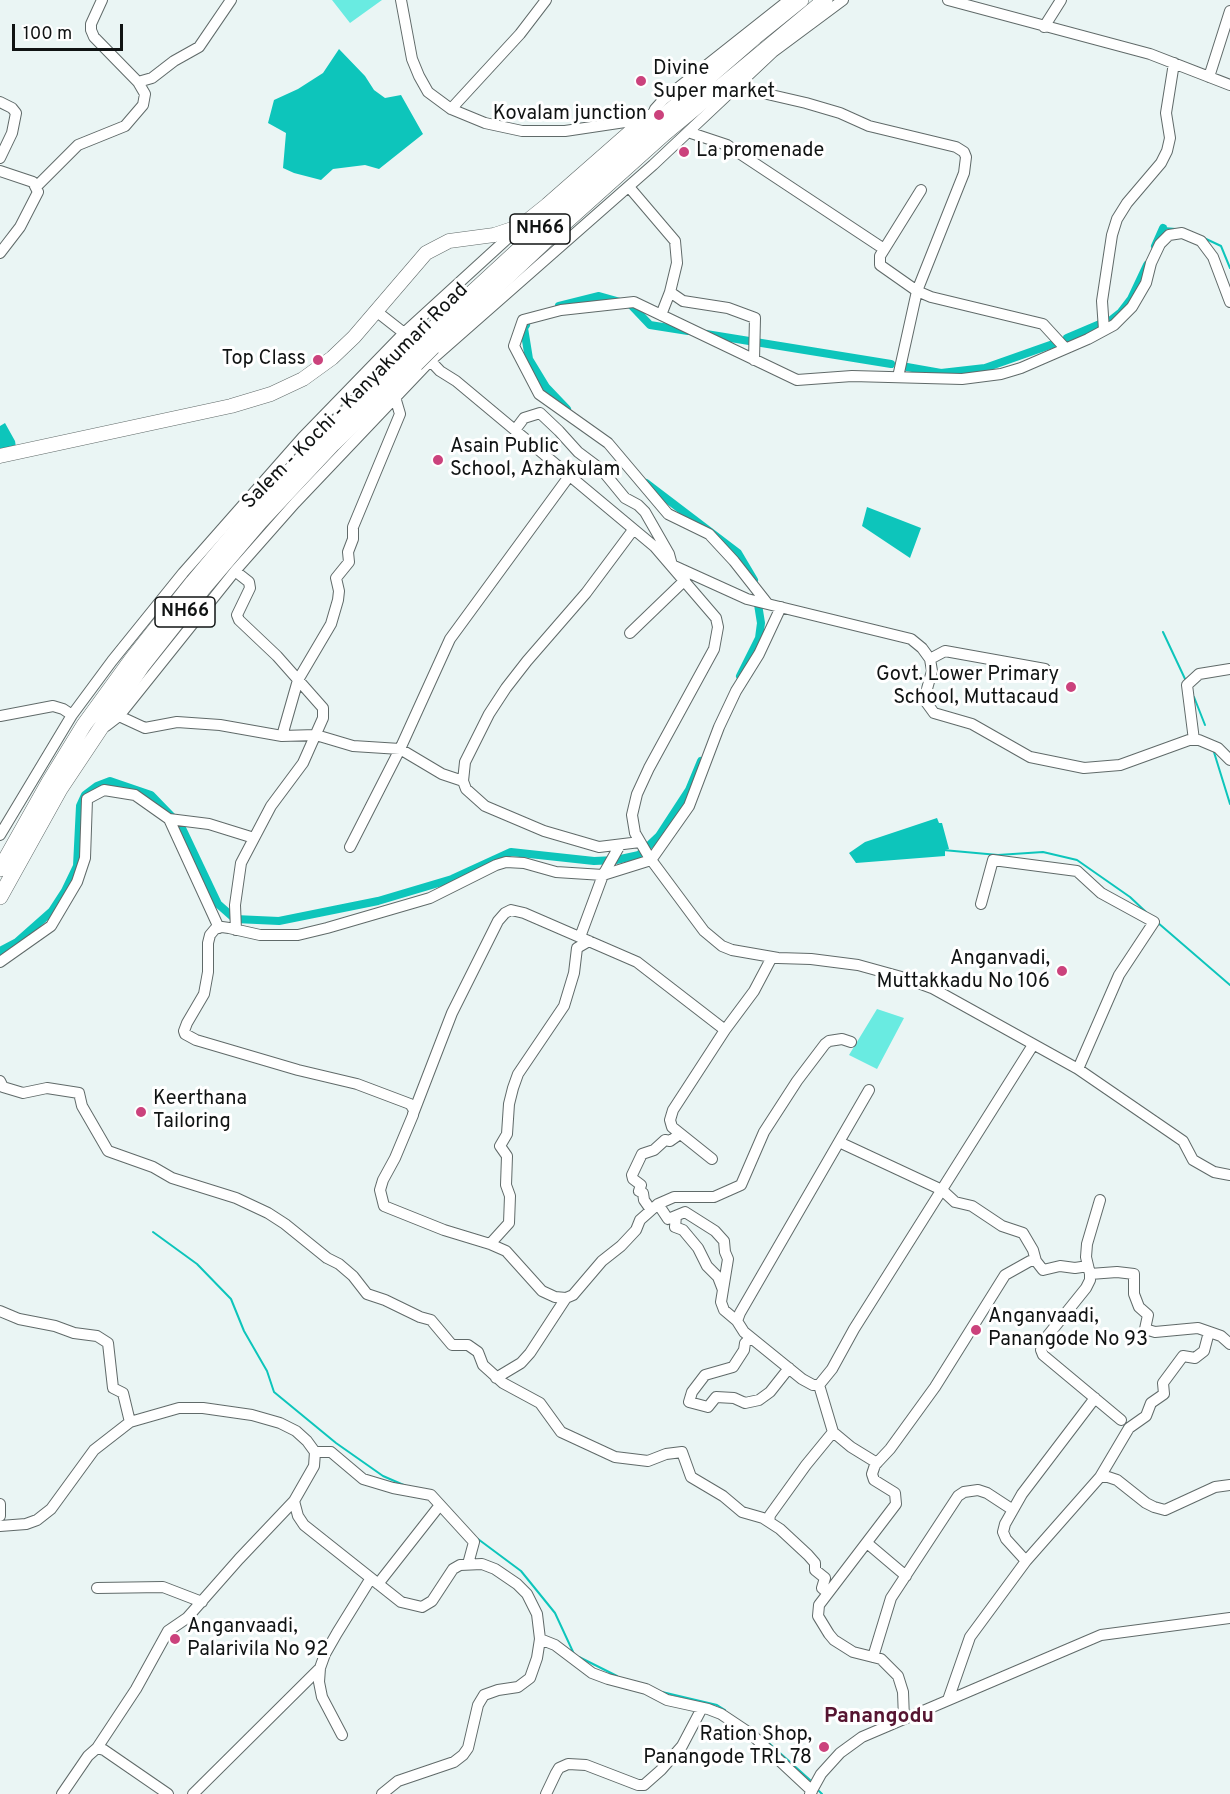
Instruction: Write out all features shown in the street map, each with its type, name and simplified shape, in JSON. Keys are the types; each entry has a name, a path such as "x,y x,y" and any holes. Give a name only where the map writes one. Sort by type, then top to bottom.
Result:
{"highway":[{"name":"Salem - Kochi - Kanyakumari Road","path":"4,871 142,666 260,522 422,353 655,123 801,0"},
{"name":"Salem - Kochi - Kanyakumari Road","path":"655,123 825,0"},
{"name":"Salem - Kochi - Kanyakumari Road","path":"0,897 4,871 49,782 84,725 152,633 250,513 323,436 422,353"}],"main road":[{"path":"0,456 231,406 271,394 303,379 332,358 354,337 426,253 449,241 494,235 527,221 655,123"}],"street":[{"path":"36,186 78,145 125,126 143,105 145,94 138,82 94,37 91,30 91,24 102,0"},
{"path":"138,82 152,78 199,47 231,0"},
{"path":"401,0 412,59 418,76 428,92 452,109 485,123 522,131 565,131 655,123 655,109 664,99 789,0"},
{"path":"452,109 520,34 546,0"},
{"path":"96,734 119,716 235,571 295,503 395,397 422,353 629,187 788,40 843,0"},
{"path":"948,0 1150,54 1230,85"},
{"path":"991,12 992,0"},
{"path":"1044,27 1061,0"},
{"path":"1209,77 1230,11"},
{"path":"1104,330 1102,301 1112,235 1127,203 1161,163 1167,151 1170,138 1166,113 1174,63"},
{"path":"738,84 754,91 840,113 869,126 956,147 964,152 966,157 964,173 917,291 898,377"},
{"path":"0,102 12,108 16,113 12,133 0,158"},
{"path":"688,132 727,145 884,249"},
{"path":"0,171 27,178 36,186 38,192 20,227 0,253"},
{"path":"629,187 675,241 677,262 670,292 661,315"},
{"path":"921,190 880,256 880,265 884,270 931,297 1043,324 1065,348"},
{"path":"0,835 72,715 183,573 302,438 404,333 527,221"},
{"path":"767,603 709,534 668,514 608,443 539,394 514,346 523,320 561,310 634,302 797,380 852,376 962,379 1001,374 1021,368 1114,325 1132,307 1146,283 1151,263 1160,244 1169,235 1182,234 1201,241 1213,257 1230,302"},
{"path":"670,292 683,301 728,308 755,318 754,360"},
{"path":"376,311 404,333 440,371 456,381 656,548 716,618 718,627 714,649 637,794 632,824 650,859 704,931 722,946 732,950 772,957 858,965 905,978 949,996 1078,1069 1183,1141 1193,1160 1214,1172 1230,1175"},
{"path":"282,736 298,680 331,624 339,591 336,578 350,562 348,552 353,539 353,527 400,414 395,397"},
{"path":"515,430 524,418 540,413 578,452 602,470 625,498 645,512 669,554 672,565"},
{"path":"350,847 400,749 450,639 570,476"},
{"path":"633,530 586,593 506,688 489,714 465,762 463,781 466,789 484,806 544,831 599,847 640,842"},
{"path":"672,565 747,599 911,639 930,659 932,671 925,696 926,702 934,713 972,724 1030,757 1084,768 1103,768 1120,765 1188,740 1194,740 1218,748 1230,760"},
{"path":"235,571 249,582 250,588 237,615 242,625 277,656 323,708 323,718 303,763 271,806 240,863 235,905 236,929"},
{"path":"630,633 685,580"},
{"path":"413,1115 414,1110 410,1104 377,1091 196,1040 185,1034 187,1023 204,994 210,935 219,928 236,929 260,935 298,935 327,928 430,898 506,862 524,863 556,872 603,875 650,859 688,806 736,691 759,654 781,607"},
{"path":"930,659 945,651 1045,669"},
{"path":"1194,740 1187,685 1199,674 1230,669"},
{"path":"0,716 53,706 72,715"},
{"path":"119,716 145,728 177,722 220,725 282,736 316,735 353,746 400,749 442,774 463,781"},
{"path":"0,962 51,926 77,882 84,858 87,799 104,790 135,795 169,819 209,824 254,838"},
{"path":"169,819 219,928"},
{"path":"490,1244 509,1223 510,1196 506,1185 507,1156 500,1146 507,1134 509,1104 513,1088 518,1074 564,1006 574,973 577,948 584,939 603,875 620,845"},
{"path":"981,904 993,860 1077,871 1101,893 1154,922 1119,975 1078,1069"},
{"path":"725,1030 637,962 516,910 505,913 498,921 452,1013 413,1115 383,1180 380,1190 384,1206 506,1251 542,1291 555,1297 566,1298 573,1295 602,1261 621,1246 636,1230 640,1220 654,1207 674,1197 714,1197 741,1185 764,1132 797,1081 825,1044 842,1039 851,1042"},
{"path":"712,1159 672,1127 670,1120 673,1110 725,1030 754,991 772,957"},
{"path":"819,1385 832,1369 854,1329 1033,1045"},
{"path":"0,1081 3,1088 24,1093 47,1088 79,1093 82,1106 108,1151 153,1167 172,1178 236,1198 268,1213 353,1276 367,1294 431,1320 452,1345 468,1345 478,1352 483,1365 502,1383 540,1403 561,1432 615,1457 648,1461 666,1454 682,1452 691,1478 723,1496 742,1512 763,1518 808,1555 815,1563 815,1570 825,1578 822,1588 826,1592"},
{"path":"737,1321 869,1090"},
{"path":"680,1134 670,1141 665,1140 654,1150 642,1154 632,1175 641,1185 639,1191 643,1193 644,1200 668,1218 686,1212 715,1231 724,1241 724,1252 728,1259 721,1302 724,1310 751,1338 802,1379 813,1385 819,1385"},
{"path":"839,1142 942,1190 956,1203 972,1206 1002,1226 1023,1233 1036,1261 1043,1270 1060,1266 1134,1274 1134,1294 1139,1307 1148,1315 1145,1329 1155,1332 1198,1328 1221,1335 1230,1344"},
{"path":"1100,1200 1087,1244 1086,1257 1089,1270 1086,1288 1045,1339 1041,1350 1043,1355 1121,1420"},
{"path":"676,1216 675,1227 683,1230 698,1248 707,1266 718,1277 724,1292"},
{"path":"904,1719 901,1682 890,1666 881,1659 853,1652 842,1646 829,1634 818,1616 819,1605 826,1592 867,1544 896,1504 895,1493 874,1480 872,1474 877,1463 935,1387 1005,1275 1030,1261 1036,1261"},
{"path":"496,1378 521,1363 531,1353 566,1298"},
{"path":"0,1311 19,1319 55,1326 74,1333 97,1336 108,1343 113,1388 123,1393 130,1422"},
{"path":"948,1700 968,1641 1026,1561 1100,1477 1129,1428 1146,1416 1151,1403 1164,1394 1163,1383 1174,1367 1183,1356 1195,1358 1204,1352 1209,1332"},
{"path":"751,1338 745,1343 744,1350 733,1367 705,1375 692,1392 689,1402 708,1407 716,1397 734,1398 745,1403 759,1401 770,1392 789,1368"},
{"path":"819,1385 833,1431 877,1463"},
{"path":"1026,1561 1006,1539 1003,1532 1005,1524 1022,1494 1095,1398"},
{"path":"0,1526 26,1524 37,1520 51,1509 94,1450 130,1422 179,1408 202,1408 280,1423 296,1431 315,1452 315,1466 294,1502 187,1618 168,1631 136,1689 97,1748 88,1756 62,1794"},
{"path":"769,1522 770,1515 806,1464 833,1431"},
{"path":"315,1452 331,1452 363,1479 431,1496 474,1542 468,1564"},
{"path":"1100,1477 1117,1480 1146,1503 1165,1510 1215,1487 1230,1485"},
{"path":"873,1657 891,1598 958,1496 964,1492 978,1490 987,1493 1013,1510"},
{"path":"294,1502 298,1516 304,1525 401,1602 422,1607 432,1601 453,1569 460,1565 482,1564 495,1569 517,1584 532,1603 540,1627 537,1658 530,1678 518,1687 484,1695 478,1705 468,1748 463,1755 454,1762 398,1781 382,1794"},
{"path":"0,1504 0,1516"},
{"path":"342,1735 322,1697 319,1682 320,1668 325,1654 336,1633 375,1581 440,1505"},
{"path":"867,1544 906,1576"},
{"path":"97,1588 163,1587 202,1602"},
{"path":"540,1639 555,1645 591,1673 646,1689 667,1700 721,1714 752,1734 811,1792 821,1774 840,1753 862,1737 1101,1635 1230,1618"},
{"path":"193,1794 320,1668"},
{"path":"546,1794 555,1773 567,1764 596,1768 638,1785 644,1785 682,1746 702,1708"},
{"path":"97,1748 104,1750 168,1794"}],"shaded area":[{"path":"332,0 382,0 350,23"},
{"path":"339,49 365,76 374,90 385,98 401,95 423,134 379,169 365,165 333,169 321,180 283,168 286,133 268,123 274,100 298,89 323,73"},
{"path":"5,423 16,447 0,450 0,426"},
{"path":"867,507 921,528 910,558 862,526"},
{"path":"937,818 939,823 942,823 949,849 945,850 945,856 856,863 849,853 865,842"},
{"path":"877,1009 904,1018 877,1069 849,1055"}],"waterway":[{"path":"1163,228 1176,229"},
{"path":"1155,246 1163,228"},
{"path":"1204,238 1221,246 1230,268"},
{"path":"1111,320 1131,299 1147,265"},
{"path":"559,306 599,296 631,305 650,325 688,331"},
{"path":"1067,338 1100,324"},
{"path":"526,325 524,328 529,359 546,387 567,409"},
{"path":"706,334 891,364"},
{"path":"907,367 941,373 985,368 1053,344"},
{"path":"646,483 738,553 754,580"},
{"path":"740,676 759,638 761,623 757,598"},
{"path":"1163,632 1186,681"},
{"path":"1194,697 1205,725"},
{"path":"1213,749 1230,804"},
{"path":"0,951 17,942 52,911 65,891 77,866 80,806 85,795 97,786 110,781 151,795 181,826 218,904 235,919 279,921 378,901 452,879 511,852 594,861 616,860 639,855 659,836 689,790 701,761"},
{"path":"943,850 998,855 1043,852 1077,860 1130,897 1146,912"},
{"path":"1157,922 1230,985"},
{"path":"153,1232 197,1264 231,1299 244,1331 267,1371 274,1392 336,1443 383,1476 406,1486"},
{"path":"478,1539 521,1571 555,1613 574,1654"},
{"path":"579,1657 617,1676"},
{"path":"662,1692 717,1705 725,1710"},
{"path":"761,1736 810,1780"},
{"path":"819,1791 822,1794"}],"place":[{"name":"Divine Super market","path":"641,81"},
{"name":"Kovalam junction","path":"659,115"},
{"name":"La promenade","path":"684,152"},
{"name":"Top Class","path":"318,360"},
{"name":"Asain Public School, Azhakulam","path":"438,460"},
{"name":"Govt. Lower Primary School, Muttacaud","path":"1071,687"},
{"name":"Anganvadi, Muttakkadu No 106","path":"1062,971"},
{"name":"Keerthana Tailoring","path":"141,1112"},
{"name":"Anganvaadi, Panangode No 93","path":"976,1330"},
{"name":"Anganvaadi, Palarivila No 92","path":"175,1639"},
{"name":"Ration Shop, Panangode TRL 78","path":"824,1747"}],"district":[{"name":"Panangodu","path":"879,1718"}]}
